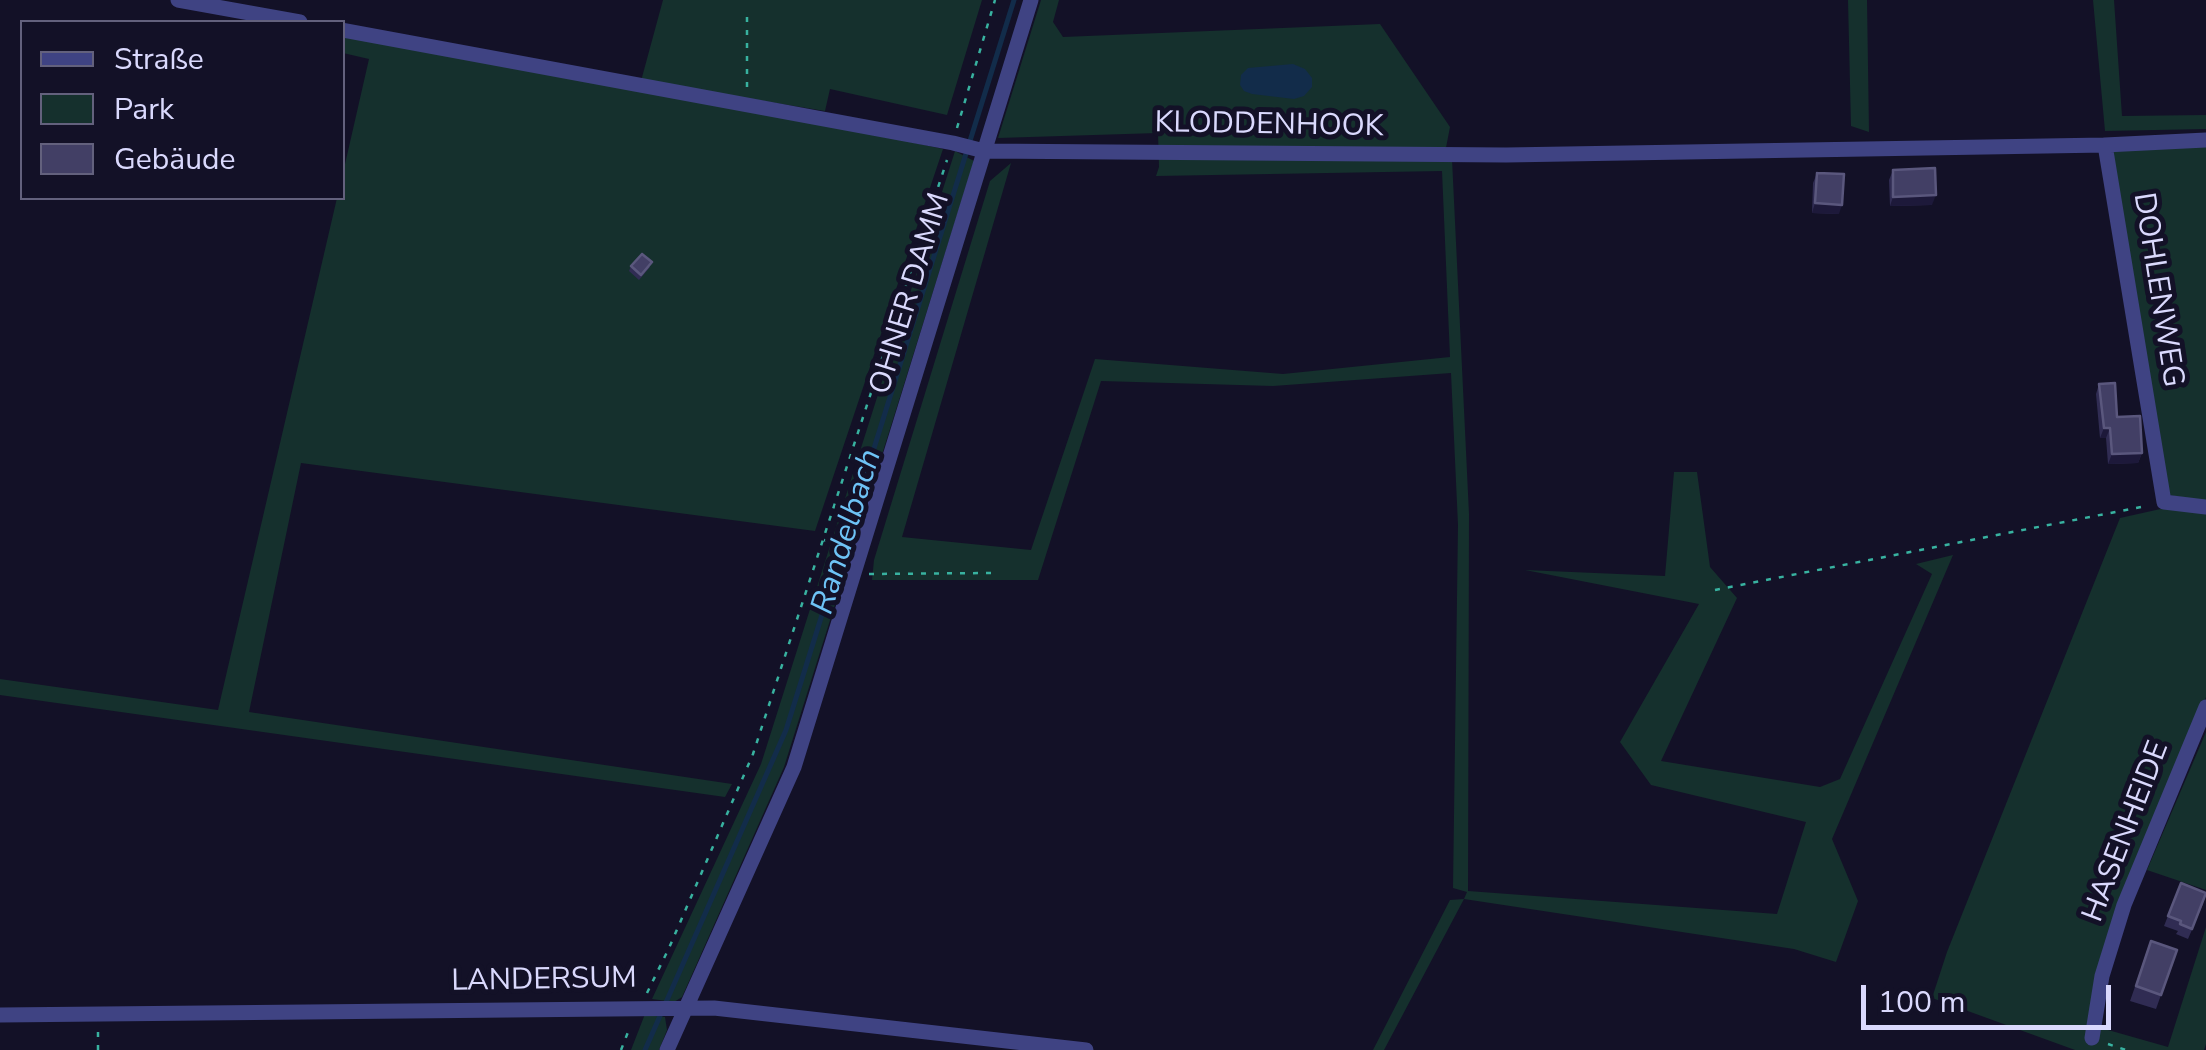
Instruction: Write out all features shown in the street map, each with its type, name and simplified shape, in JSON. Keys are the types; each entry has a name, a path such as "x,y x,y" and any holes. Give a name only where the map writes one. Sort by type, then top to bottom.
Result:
{"street":[{"path":"178,0 289,20"},
{"name":"OHNER DAMM","path":"667,1050 664,1008 794,767 861,550 969,147 1032,0"},
{"name":"KLODDENHOOK","path":"345,31 969,147 1506,155 2206,140"},
{"name":"DOHLENWEG","path":"2106,145 2164,502"},
{"path":"2164,502 2206,506"},
{"name":"HASENHEIDE","path":"2092,1038 2102,976 2124,905 2206,707"},
{"name":"LANDERSUM","path":"0,1015 714,1008 1086,1050"}],"path":[{"path":"622,1050 664,1008 669,948 752,754 823,540 969,147 995,0"},
{"path":"747,17 748,106"},
{"path":"1716,590 2164,502"},
{"path":"823,540 861,550"},
{"path":"854,574 992,573"},
{"path":"98,1014 98,1050"},
{"path":"2092,1038 2126,1050"}],"green space":[{"path":"663,0 982,0 947,115 830,89 825,111 641,81"},
{"path":"1041,0 1059,0 1053,22 1063,37 1380,24 1450,127 1444,158 1452,159 1469,514 1468,891 1777,914 1806,822 1651,785 1620,742 1699,604 1525,570 1665,576 1674,472 1697,472 1710,567 1737,598 1661,761 1820,787 1840,779 1932,574 1916,564 1953,555 1832,839 1858,901 1836,962 1794,949 1464,899 1467,892 1453,888 1458,525 1451,373 1273,386 1101,381 1038,580 872,580 874,560 990,181 1011,163 902,537 1031,550 1095,359 1283,374 1450,357 1442,171 1156,176 1158,133 998,138"},
{"path":"1848,0 1867,0 1869,132 1851,126"},
{"path":"2093,0 2114,0 2122,116 2206,115 2206,129 2105,131"},
{"path":"345,34 943,149 815,531 301,463 249,712 732,784 725,797 0,695 0,679 218,710 337,200 345,200 345,164 369,59 345,53"},
{"path":"2206,146 2206,501 2168,495 2111,149"},
{"path":"955,151 974,161 784,767 682,997 674,1002 652,999 761,764"},
{"path":"2165,508 2206,511 2206,697 2109,939 2087,1024 2168,1047 2206,927 2206,1044 2204,1050 2075,1050 1932,998 2120,518"},
{"path":"2206,732 2206,890 2147,870"},
{"path":"1464,899 1384,1050 1373,1050 1450,900"},
{"path":"645,1014 665,1017 667,1030 659,1050 631,1050"}],"water":[{"path":"1293,64 1305,69 1312,78 1312,87 1304,96 1294,99 1252,94 1240,85 1241,75 1248,68"}],"building":[{"path":"1935,168 1936,195 1893,197 1893,170"},
{"path":"1817,173 1844,174 1842,205 1815,203"},
{"path":"642,254 652,262 641,275 631,266"},
{"path":"2115,383 2117,417 2140,416 2142,453 2112,454 2110,428 2104,428 2099,384"},
{"path":"2181,883 2206,893 2192,929 2168,916"},
{"path":"2151,941 2177,950 2161,995 2136,986"}],"waterway":[{"name":"Randelbach","path":"645,1050 786,730 1014,0"}]}
